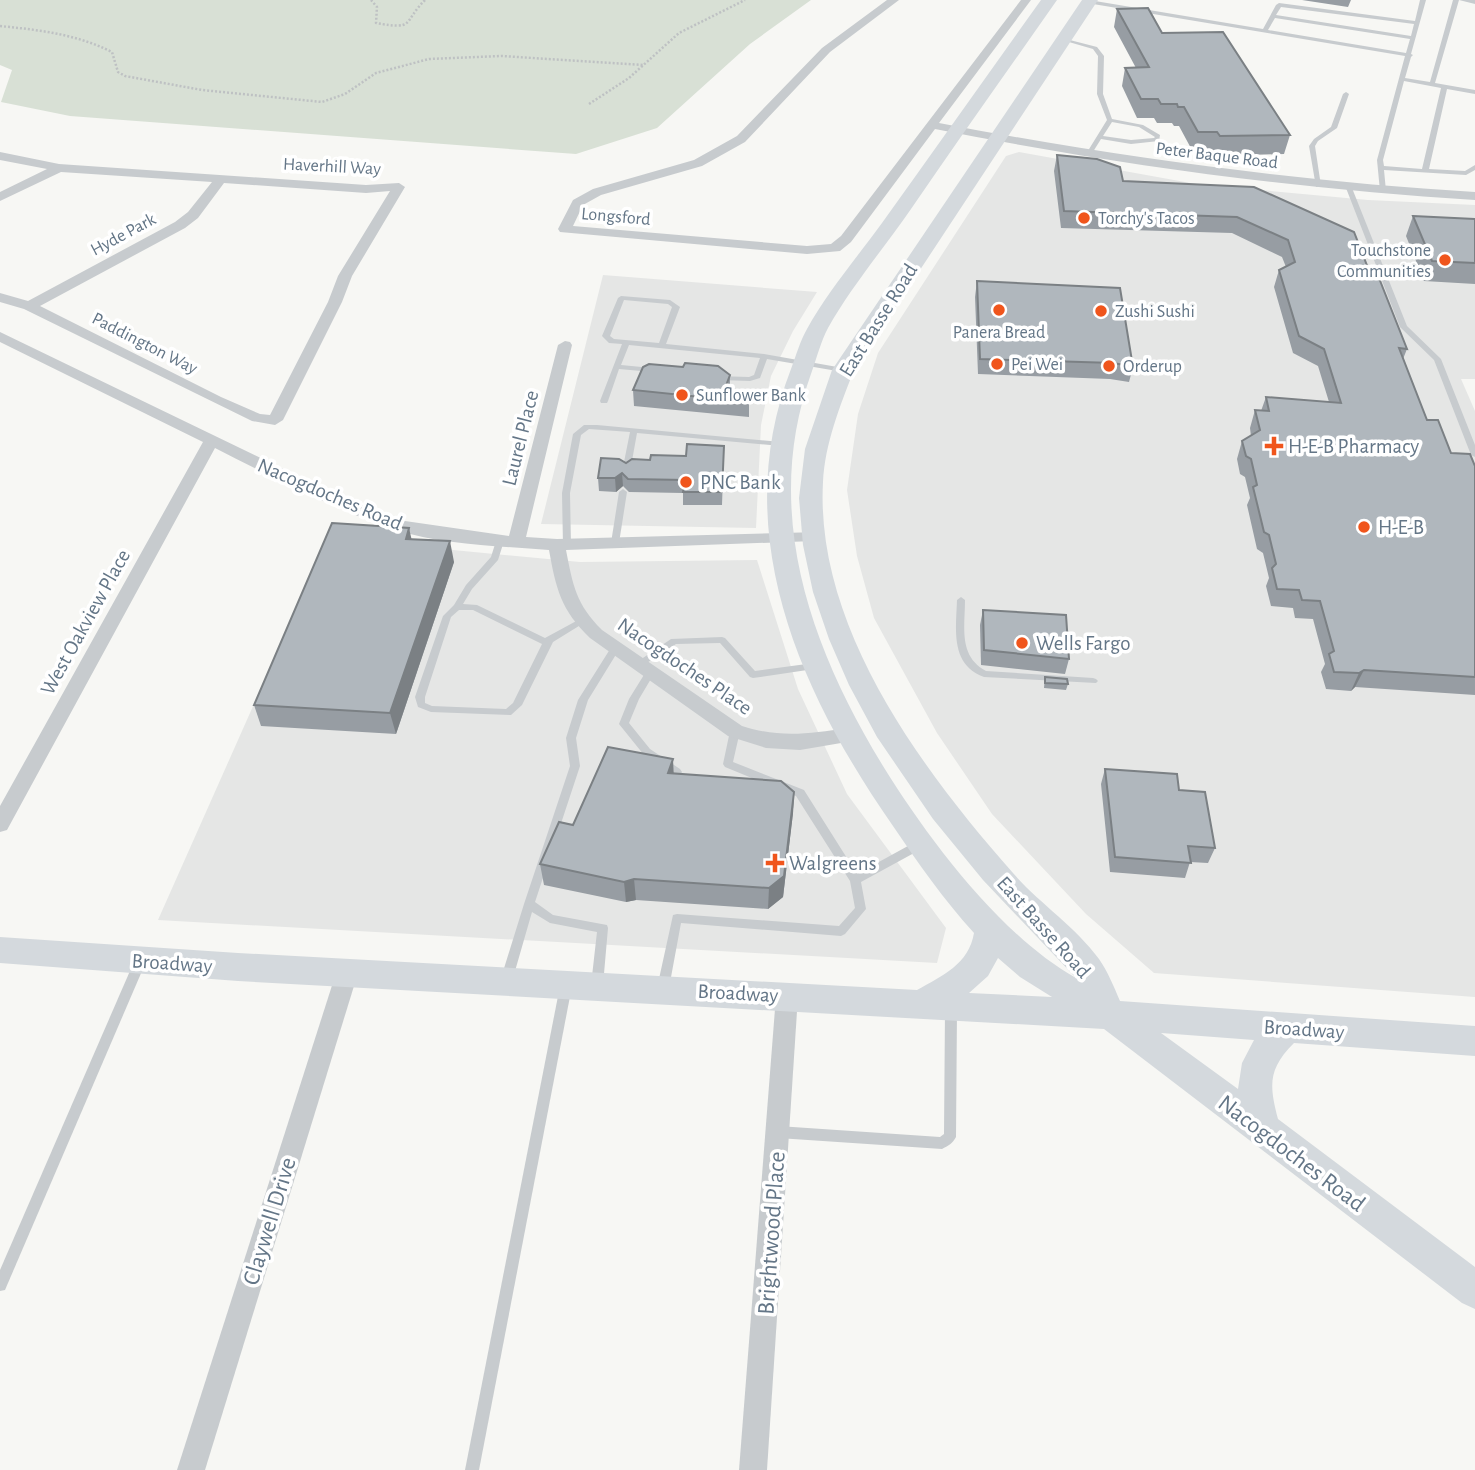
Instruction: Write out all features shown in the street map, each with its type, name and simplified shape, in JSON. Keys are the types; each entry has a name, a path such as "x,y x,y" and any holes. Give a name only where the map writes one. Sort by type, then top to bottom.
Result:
{"main road":[{"name":"East Basse Road","path":"1049,0 817,329 801,362 789,398 777,479 780,537 807,650 847,735 894,808 945,877 1022,961 1111,1015"},
{"name":"East Basse Road","path":"1089,1 844,370 826,414 815,458 811,497 814,536 846,651 909,764 963,836 1026,908 1086,967 1111,1015"},
{"path":"936,1005 982,961 990,940 990,928"},
{"name":"Broadway","path":"0,950 346,973 1111,1015 1475,1041"},
{"name":"Nacogdoches Road","path":"1111,1015 1475,1290"},
{"path":"1263,1130 1254,1096 1255,1073 1264,1049 1287,1027"}],"street":[{"name":"Longsford","path":"894,0 826,50 741,139 698,163 597,192 579,203 565,229 807,250 835,248 846,239 1026,0"},
{"path":"930,125 957,131"},
{"name":"Peter Baque Road","path":"957,131 1089,154 1318,186 1475,196"},
{"name":"Haverhill Way","path":"0,156 59,168 366,189 399,187 345,276 335,302 275,420"},
{"path":"0,197 59,168"},
{"name":"Hyde Park","path":"0,314 180,225 193,215 221,178"},
{"name":"Paddington Way","path":"0,297 22,304 216,400 257,418 275,420"},
{"name":"Nacogdoches Road","path":"0,337 211,442 371,516 436,533 562,545 814,536"},
{"name":"Laurel Place","path":"508,541 565,345"},
{"name":"West Oakview Place","path":"0,824 211,442"},
{"name":"Nacogdoches Place","path":"562,545 565,586 574,611 583,621 615,648 735,731 777,743 800,743 847,735"},
{"name":"Claywell Drive","path":"191,1470 346,973"},
{"name":"Brightwood Place","path":"753,1470 787,996"}],"lane":[{"path":"1383,191 1380,160 1404,79 1423,0"},
{"path":"1432,84 1456,0"},
{"path":"1462,0 1475,2"},
{"path":"1089,1 1410,55"},
{"path":"1265,31 1279,5 1290,4 1418,23"},
{"path":"1273,16 1414,38"},
{"path":"1064,39 1094,48 1101,56 1100,94 1110,120"},
{"path":"1404,79 1475,92"},
{"path":"1425,171 1444,86"},
{"path":"1318,186 1312,146 1316,140 1334,128 1346,94"},
{"path":"1099,138 1149,142 1157,140 1158,136 1141,126 1110,120"},
{"path":"1089,154 1110,120"},
{"path":"1381,168 1466,173 1475,167"},
{"path":"1349,188 1404,327 1437,359 1475,455"},
{"path":"662,345 676,307 670,302 621,298 606,336 612,341 764,356 844,370"},
{"path":"604,401 626,342"},
{"path":"709,376 750,379 757,376 764,356"},
{"path":"617,367 657,371"},
{"path":"562,545 566,493 577,434 587,427 781,444"},
{"path":"626,472 634,430"},
{"path":"615,543 623,492"},
{"path":"508,541 447,616 420,697 421,705 431,709 508,713 517,705 547,643 583,621"},
{"path":"961,600 961,650 975,671 984,674 1093,681"},
{"path":"457,607 474,607 547,643"},
{"path":"677,772 647,752 624,724 645,668 674,641 722,640 753,675 814,666"},
{"path":"506,981 575,766 571,738 583,700 615,648"},
{"path":"663,989 677,918 841,931 861,909 855,880 800,793 728,764 735,731"},
{"path":"855,880 921,844"},
{"path":"472,1470 582,984 603,928 550,919 529,904"},
{"path":"0,1285 140,960"},
{"path":"778,1132 942,1143 950,1137 936,1005"}],"path":[{"path":"371,0 377,6 374,16 376,23 398,27 410,23 425,0"},
{"path":"589,104 616,88 679,33 745,0"},
{"path":"0,26 74,36 90,41 112,52 118,72 125,76 202,90 322,102 345,94 369,77 385,70 442,58 501,56 644,65"}],"shaded area":[{"path":"0,0 811,0 750,44 657,128 576,154 70,116 1,102 12,70 0,65"},
{"path":"1019,152 1196,184 1368,200 1475,205 1475,379 1461,379 1475,411 1475,997 1154,973 1086,914 992,814 937,733 874,618 857,556 847,490 858,414 878,353 1006,156"},
{"path":"603,275 817,292 793,331 771,376 761,425 756,528 541,524"},
{"path":"334,524 453,550 580,562 757,560 798,689 847,794 946,928 937,963 158,920"}],"building":[{"path":"1148,8 1162,33 1223,32 1290,135 1220,136 1217,132 1198,132 1184,107 1161,104 1158,99 1141,99 1125,68 1149,67 1117,9"},
{"path":"1057,155 1097,159 1120,167 1123,181 1254,187 1354,232 1368,268 1375,268 1407,349 1399,348 1427,420 1438,420 1451,453 1470,454 1475,466 1475,677 1364,670 1359,673 1334,672 1329,654 1334,651 1320,601 1302,600 1299,590 1277,589 1272,568 1276,564 1269,535 1264,532 1253,487 1257,485 1251,459 1246,456 1242,441 1260,430 1255,410 1269,411 1266,397 1341,403 1324,349 1299,336 1279,270 1295,262 1288,240 1237,217 1064,211"},
{"path":"1413,216 1475,219 1475,263 1432,261"},
{"path":"977,281 1120,288 1133,367 1114,363 980,359"},
{"path":"685,363 718,366 730,375 727,383 749,402 633,390 643,367 649,364 683,367"},
{"path":"687,444 724,446 722,492 683,492 685,480 628,479 622,473 615,478 598,478 601,458 619,459 626,463 632,459 650,460 651,455 686,456"},
{"path":"332,523 409,528 406,539 450,541 390,713 254,705"},
{"path":"983,610 1066,615 1069,659 984,650"},
{"path":"1045,677 1067,679 1068,684 1045,683"},
{"name":"Walgreens","path":"608,747 673,759 668,773 781,781 794,792 784,876 769,888 634,879 624,882 540,864 559,822 573,825"},
{"path":"1105,769 1177,774 1179,790 1205,792 1215,848 1188,846 1191,863 1115,857"}],"place":[{"name":"Torchy's Tacos","path":"1084,218"},
{"name":"Touchstone Communities","path":"1445,260"},
{"name":"Panera Bread","path":"999,310"},
{"name":"Zushi Sushi","path":"1101,311"},
{"name":"Pei Wei","path":"997,364"},
{"name":"Orderup","path":"1109,366"},
{"name":"Sunflower Bank","path":"682,395"},
{"name":"H-E-B Pharmacy","path":"1274,446"},
{"name":"PNC Bank","path":"686,482"},
{"name":"H-E-B","path":"1364,527"},
{"name":"Wells Fargo","path":"1022,643"},
{"name":"Walgreens","path":"775,863"}]}
